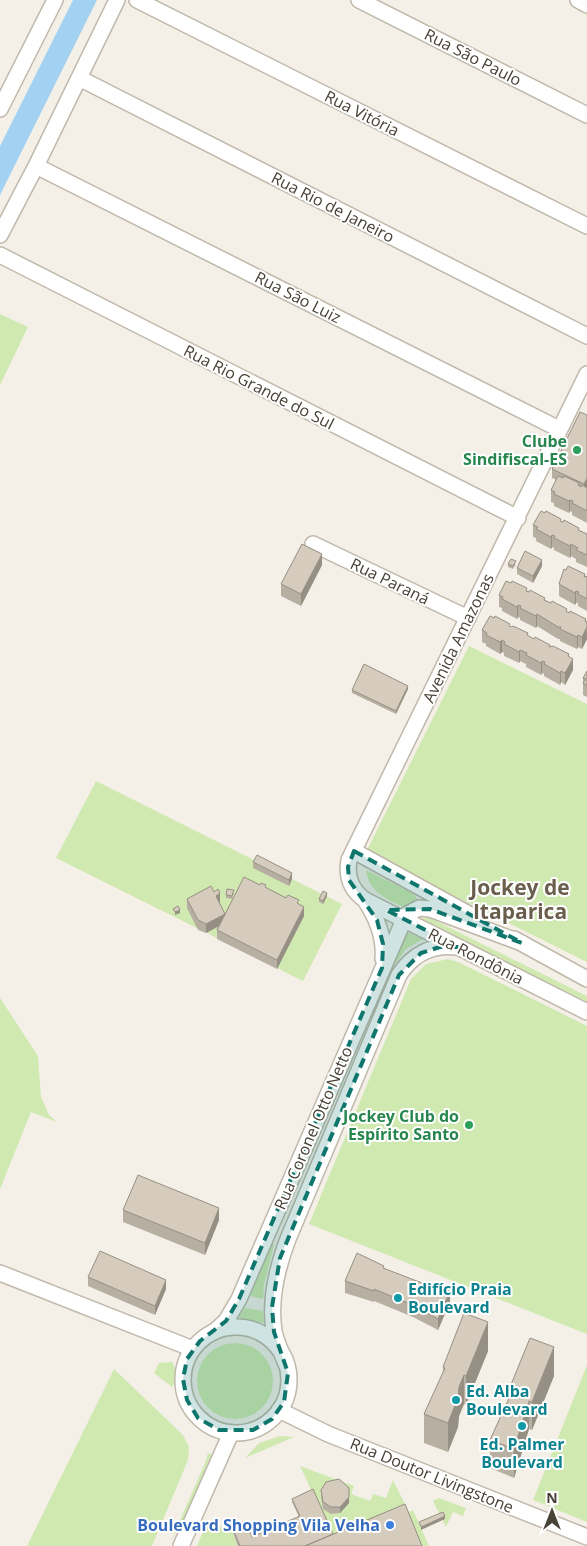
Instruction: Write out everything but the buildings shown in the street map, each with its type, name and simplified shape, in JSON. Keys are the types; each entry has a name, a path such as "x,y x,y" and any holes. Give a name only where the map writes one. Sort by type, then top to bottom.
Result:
{"street":[{"path":"0,109 55,0"},
{"path":"0,235 117,0"},
{"name":"Rua Vitória","path":"137,0 587,226"},
{"name":"Rua São Paulo","path":"359,0 587,115"},
{"path":"578,0 587,5"},
{"name":"Rua Rio de Janeiro","path":"79,78 587,336"},
{"name":"Rua São Luiz","path":"36,166 559,429"},
{"name":"Rua Rio Grande do Sul","path":"0,255 518,518"},
{"name":"Avenida Amazonas","path":"365,900 355,891 349,880 348,867 354,851 587,374"},
{"name":"Rua Paraná","path":"313,544 468,618"},
{"name":"Rua Rondônia","path":"354,851 587,978"},
{"path":"365,900 381,932 382,968"},
{"name":"Rua Rondônia","path":"365,900 587,1012"},
{"path":"403,919 413,910 430,909 522,943"},
{"name":"Rua Coronel Otto Netto","path":"214,1332 226,1321 239,1299 403,919"},
{"name":"Rua Coronel Otto Netto","path":"286,1364 274,1332 272,1307 280,1258 399,975 408,962 421,953 440,947 459,947"},
{"path":"0,1273 193,1349"},
{"path":"236,1328 257,1332 275,1345 286,1364 288,1373 287,1393 279,1410 263,1426 242,1433 231,1433 208,1425 198,1418 187,1400 182,1379 186,1364 193,1349 200,1341 214,1332 236,1328"},
{"name":"Rua Doutor Livingstone","path":"279,1410 328,1434 587,1536"},
{"path":"181,1546 231,1433"}],"highlighted area":[{"path":"354,851 522,943 430,909 386,910 459,947 440,947 421,953 399,975 280,1258 272,1307 274,1332 288,1373 284,1402 272,1419 253,1430 219,1430 198,1418 187,1400 183,1379 187,1359 200,1341 226,1321 239,1299 382,968 383,944 377,920 349,880 348,867"}],"green space":[{"path":"0,314 28,327 0,385"},
{"path":"469,646 587,704 587,962 366,852"},
{"path":"96,781 342,904 303,981 56,858"},
{"path":"366,870 414,894 418,900 403,907 384,897 374,889"},
{"path":"428,917 587,996 587,1002 420,919"},
{"path":"404,931 423,939 406,949 393,967 389,965"},
{"name":"Jockey Club do Espírito Santo","path":"448,959 458,962 587,1026 587,1334 309,1224 411,979 426,964"},
{"path":"0,998 38,1056 41,1097 49,1115 57,1122 31,1112 0,1189"},
{"path":"272,1244 274,1245 264,1284 263,1299 250,1296"},
{"path":"245,1308 263,1311 264,1323 238,1318"},
{"path":"235,1343 250,1346 262,1354 270,1366 273,1381 270,1396 262,1408 250,1416 235,1419 220,1416 208,1408 200,1396 197,1381 200,1366 208,1354 220,1346"},
{"path":"172,1362 176,1375 172,1387 154,1373 159,1363"},
{"path":"587,1365 587,1522 533,1500"},
{"path":"114,1369 183,1435 189,1447 188,1460 152,1546 27,1546"},
{"path":"280,1436 294,1437 245,1458 259,1443"},
{"path":"208,1453 218,1457 171,1541 205,1463"},
{"path":"300,1466 354,1486 351,1494 370,1501 373,1494 386,1498 393,1480 409,1512 413,1510 429,1546 334,1539"},
{"path":"439,1498 466,1508 463,1516 453,1512 446,1527 433,1501"},
{"path":"207,1522 232,1530 238,1546 197,1546"}],"water":[{"path":"73,0 97,0 0,195 0,146"}],"place":[{"name":"Clube Sindifiscal-ES","path":"577,450"},
{"name":"Jockey Club do Espírito Santo","path":"469,1125"},
{"name":"Edifício Praia Boulevard","path":"398,1298"},
{"name":"Ed. Alba Boulevard","path":"456,1400"},
{"name":"Ed. Palmer Boulevard","path":"522,1426"},
{"name":"Boulevard Shopping Vila Velha","path":"390,1525"}],"district":[{"name":"Jockey de Itaparica","path":"520,899"}]}
